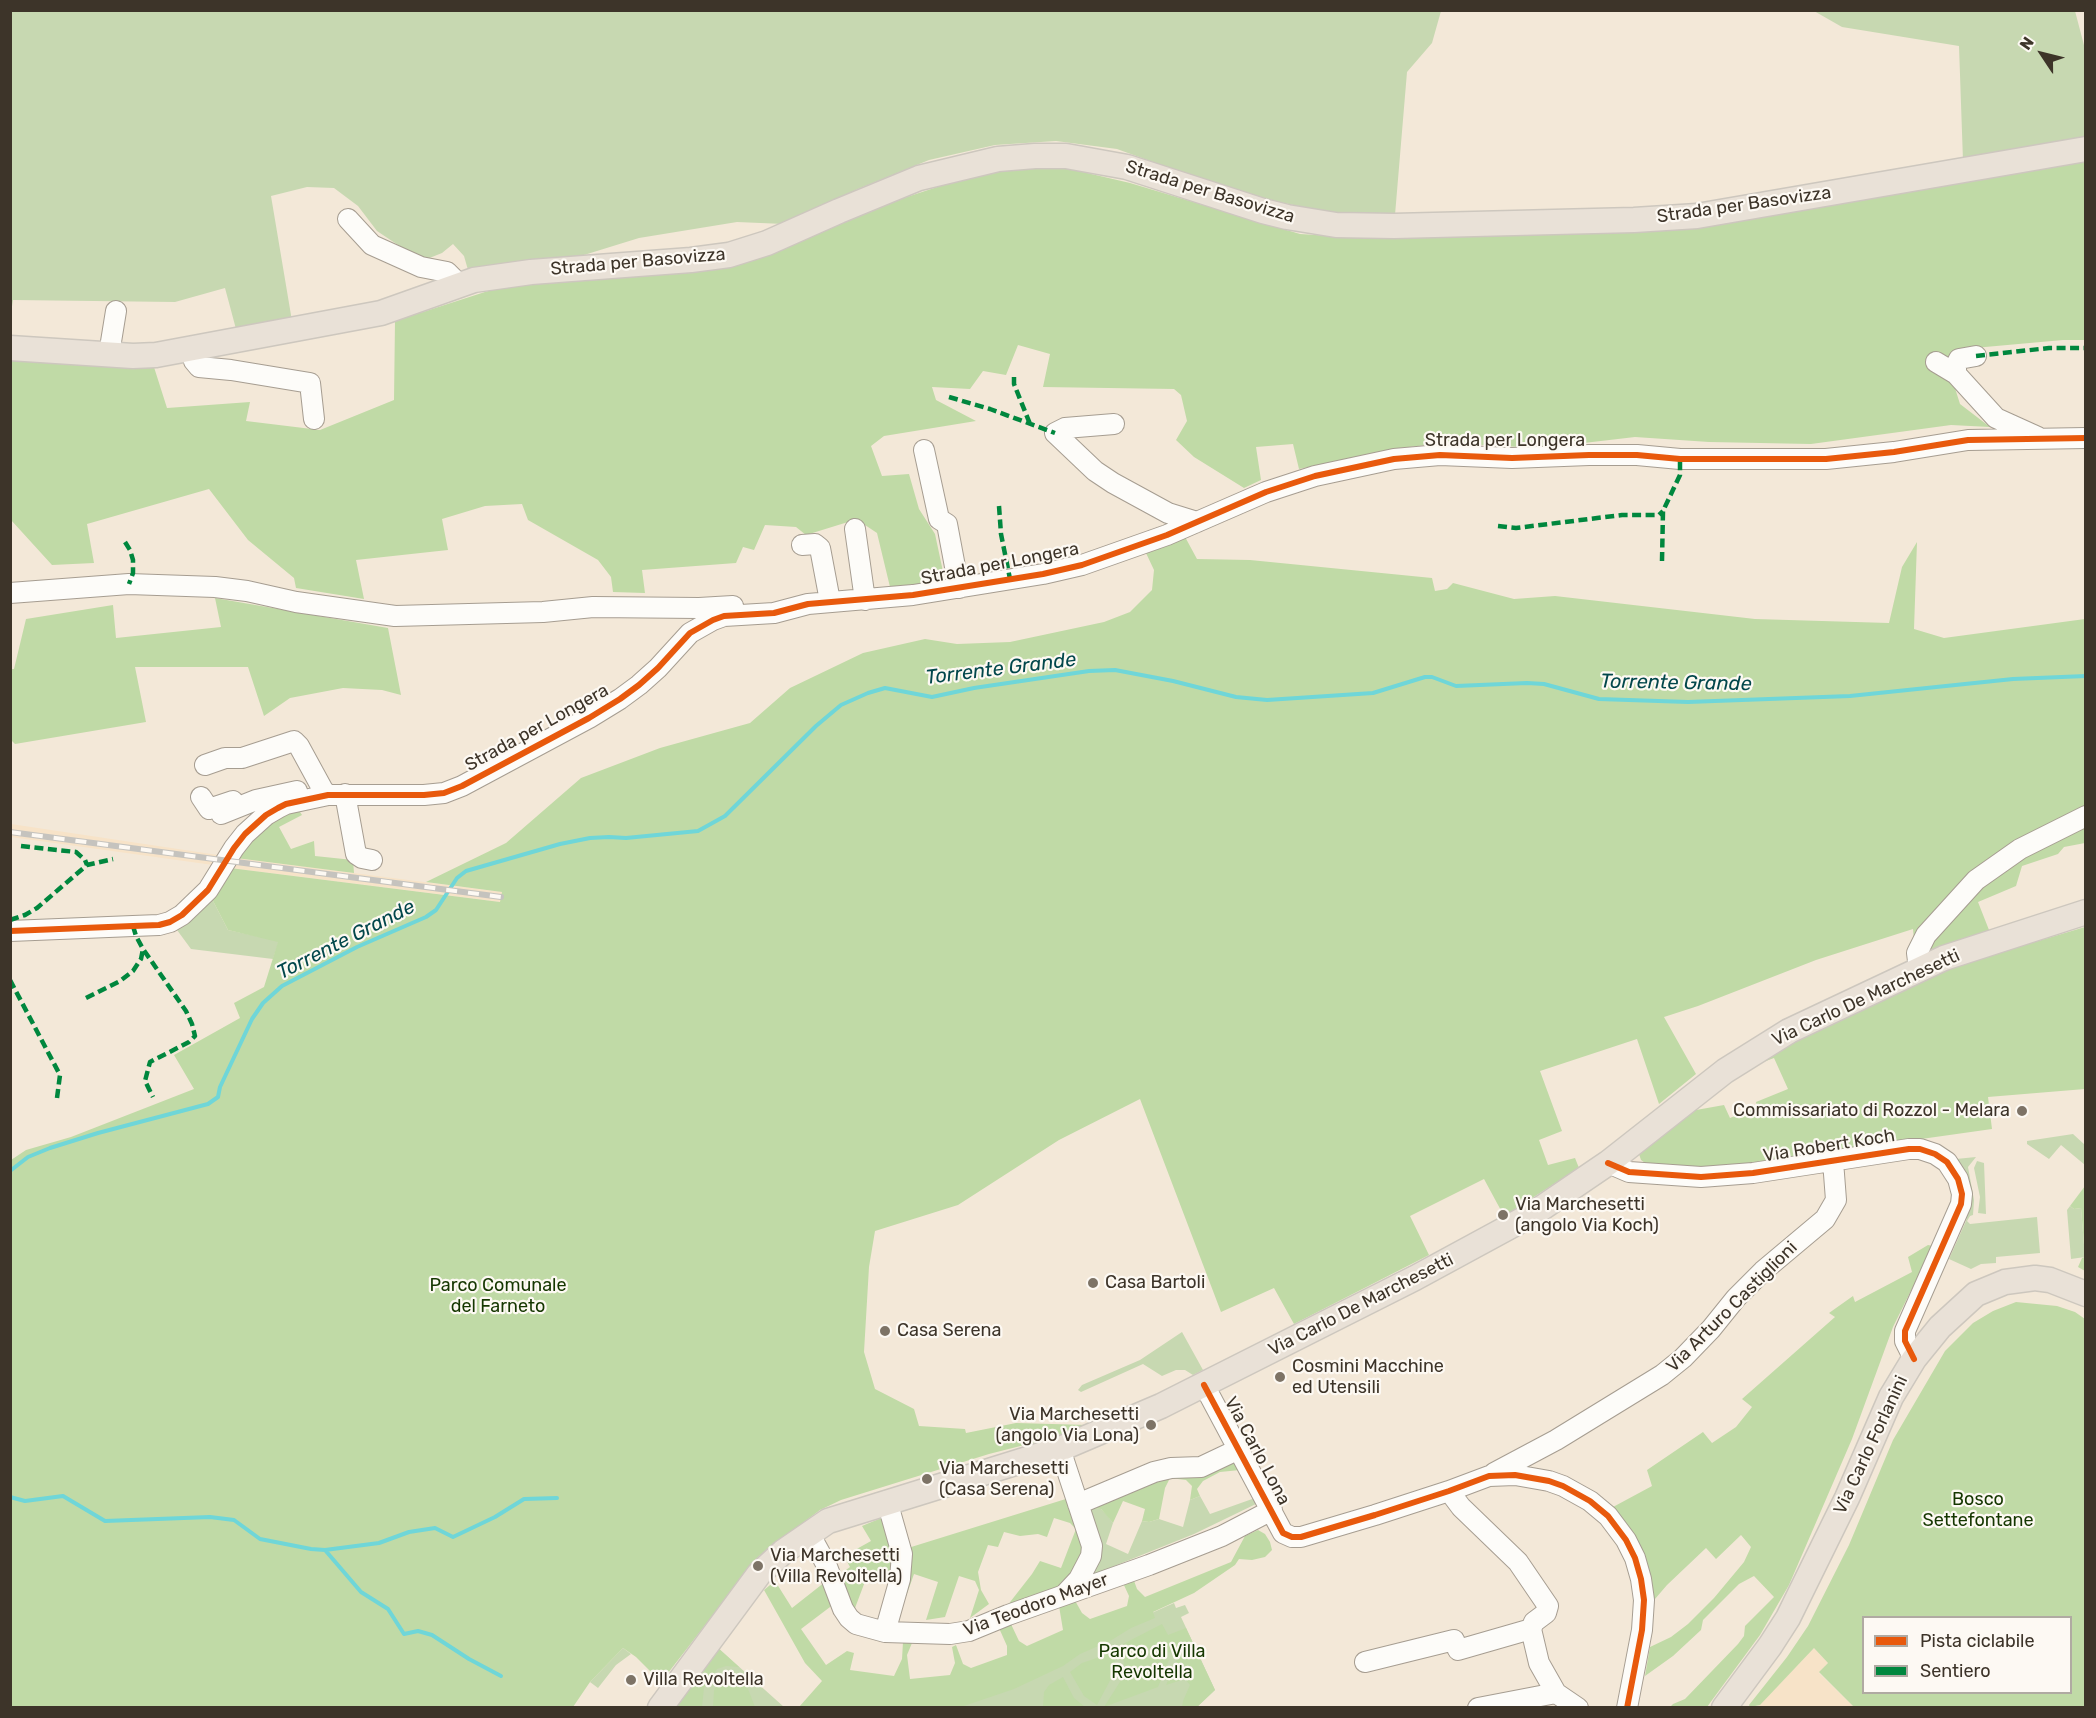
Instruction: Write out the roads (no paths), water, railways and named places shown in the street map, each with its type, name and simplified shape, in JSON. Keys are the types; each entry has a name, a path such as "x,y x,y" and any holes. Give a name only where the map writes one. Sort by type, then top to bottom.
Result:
{"main road":[{"name":"Strada per Basovizza","path":"10,348 156,355 381,313 474,280 531,272 729,255 767,243 919,178 998,159 1066,156 1127,167 1252,208 1287,217 1336,225 1383,226 1697,216 2085,149"},
{"name":"Via Carlo De Marchesetti","path":"660,1707 759,1574 783,1551 841,1515 1060,1449 1121,1424 1204,1384 1480,1244 1540,1209 1608,1163 1725,1071 1807,1021 1944,958 2085,912"},
{"name":"Via Carlo Forlanini","path":"1724,1707 1788,1618 1842,1508 1891,1397 1914,1359 1950,1316 1976,1294 2005,1282 2035,1278 2064,1285 2085,1294"}],"street":[{"path":"348,219 372,245 421,267 447,272 453,278 456,286"},
{"path":"109,354 116,311"},
{"path":"190,349 194,361 200,367 310,383 314,419"},
{"path":"1956,374 1956,365 1959,360 1976,356"},
{"path":"1936,362 1956,374 1996,418 2032,433 2042,440"},
{"path":"1114,424 1065,428 1055,434 1082,460 1113,483 1168,513 1197,522"},
{"name":"Strada per Longera","path":"10,593 129,584 215,587 395,616 543,612 593,607 699,608 758,604 792,606 865,600 959,588 1082,565 1167,536 1250,498 1293,482 1417,456 1544,458 1637,455 1680,459 1826,459 1968,441 2085,438"},
{"path":"924,450 939,519 947,524 959,588"},
{"path":"855,529 865,600"},
{"path":"802,546 815,544 820,548 830,602"},
{"name":"Strada per Longera","path":"10,931 133,926 170,921 182,915 208,890 234,848 255,824 286,804 332,793 424,795 444,793 462,786 620,699 652,674 690,633 713,620 724,616 774,613 792,606"},
{"path":"205,765 225,758 242,758 294,741 300,746 332,793 356,854 372,860"},
{"path":"221,814 256,800 303,790 332,793"},
{"path":"201,798 209,809 242,798 251,797 256,800"},
{"path":"1919,969 1917,953 1926,935 1976,880 2020,849 2085,816"},
{"name":"Via Robert Koch","path":"1608,1163 1618,1169 1647,1174 1701,1177 1753,1173 1920,1149 1935,1154 1947,1162 1958,1179 1962,1194 1959,1214 1905,1331 1905,1341 1914,1359"},
{"name":"Via Arturo Castiglioni","path":"1489,1476 1556,1440 1662,1375 1683,1358 1763,1271 1825,1219 1836,1200 1833,1161"},
{"name":"Via Carlo Lona","path":"1204,1384 1284,1533 1292,1537 1301,1537 1449,1491"},
{"path":"1060,1449 1092,1546 1091,1556 1079,1579 1065,1594"},
{"path":"1078,1504 1146,1475 1171,1468 1201,1467 1239,1449"},
{"path":"1578,1707 1556,1694 1539,1663 1531,1629 1534,1622 1546,1613 1548,1606 1518,1562 1461,1507 1449,1491 1489,1476 1515,1475 1563,1486 1590,1501 1608,1516 1626,1539 1635,1558 1644,1600 1642,1630 1623,1707"},
{"path":"885,1632 900,1579 902,1554 887,1501"},
{"name":"Via Teodoro Mayer","path":"809,1533 826,1564 843,1609 856,1624 885,1632 933,1635 969,1631 1149,1565 1222,1536 1272,1510"},
{"path":"1365,1662 1454,1640 1458,1650 1531,1629"},
{"path":"1479,1707 1556,1694"}],"waterway":[{"name":"Torrente Grande","path":"10,1171 28,1157 50,1148 208,1104 218,1097 220,1087 252,1019 263,1003 282,986 357,947 426,917 436,910 457,878 466,871 560,844 590,838 626,838 698,831 725,816 816,726 841,705 885,688 932,697 974,688 1089,671 1115,670 1173,681 1236,697 1267,700 1373,693 1425,677 1432,677 1456,686 1544,684 1599,699 1688,702 1850,696 2013,679 2086,676"},
{"path":"10,1497 25,1501 63,1496 105,1521 210,1517 234,1520 260,1539 325,1550 361,1592 388,1609 404,1634 418,1631 432,1635 501,1676"},
{"path":"325,1550 379,1543 409,1532 435,1528 453,1537 495,1517 524,1499 557,1498"}],"railway":[{"path":"10,832 501,897"}],"place":[{"name":"Commissariato di Rozzol - Melara","path":"2022,1111"},
{"name":"Via Marchesetti (angolo Via Koch)","path":"1503,1215"},
{"name":"Casa Bartoli","path":"1093,1283"},
{"name":"Casa Serena","path":"885,1331"},
{"name":"Cosmini Macchine ed Utensili","path":"1280,1377"},
{"name":"Via Marchesetti (angolo Via Lona)","path":"1151,1425"},
{"name":"Via Marchesetti (Casa Serena)","path":"927,1479"},
{"name":"Via Marchesetti (Villa Revoltella)","path":"758,1566"},
{"name":"Villa Revoltella","path":"631,1680"}],"park label":[{"name":"Parco Comunale del Farneto","path":"498,1296"},
{"name":"Bosco Settefontane","path":"1978,1510"},
{"name":"Parco di Villa Revoltella","path":"1152,1662"}]}
